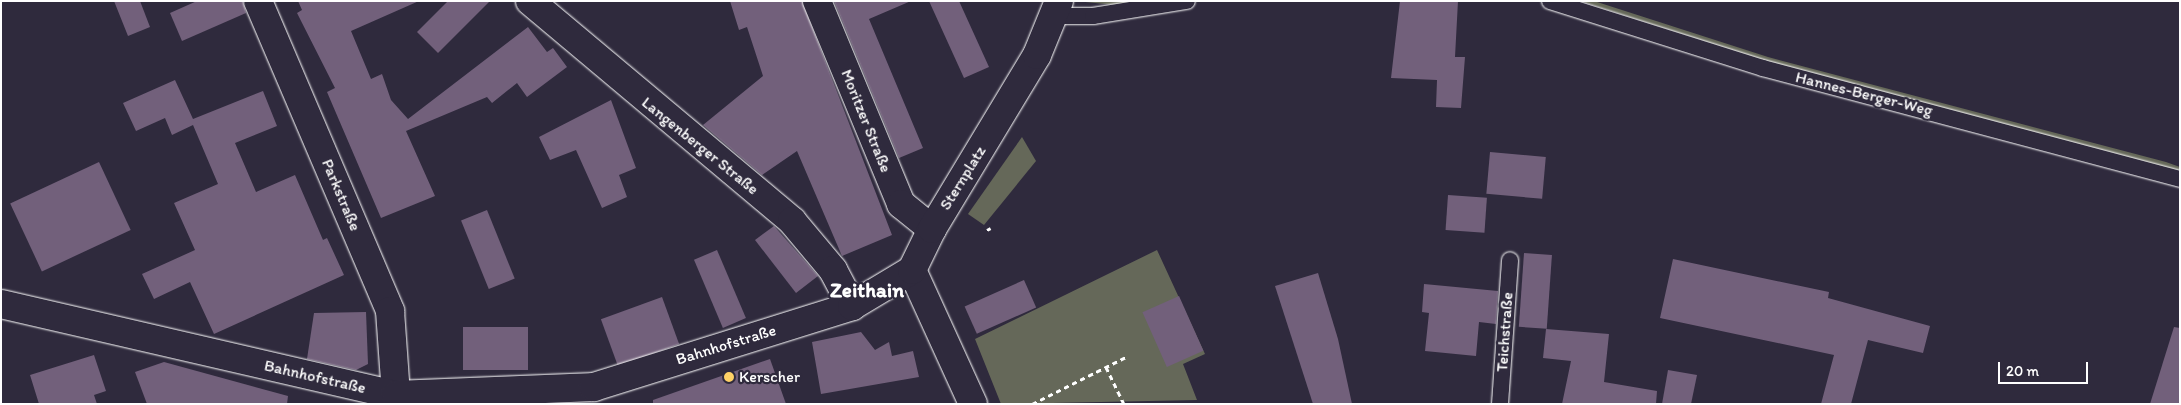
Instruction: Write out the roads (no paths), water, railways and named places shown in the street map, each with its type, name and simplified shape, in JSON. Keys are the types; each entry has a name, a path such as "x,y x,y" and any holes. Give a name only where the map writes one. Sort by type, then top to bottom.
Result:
{"street":[{"name":"Parkstraße","path":"258,1 390,311 396,395"},
{"name":"Langenberger Straße","path":"530,1 792,221 833,270 852,306"},
{"name":"Moritzer Straße","path":"817,1 901,204 932,229"},
{"name":"Sternplatz","path":"912,270 932,229 1037,55 1058,9"},
{"name":"Bahnhofstraße","path":"1,304 396,395 594,387 852,306 912,270"},
{"path":"912,270 973,404"}],"lane":[{"path":"1058,9 1092,16 1186,1"},
{"name":"Hannes-Berger-Weg","path":"1550,1 1763,68 2180,179"},
{"name":"Teichstraße","path":"1500,404 1510,260"}],"place":[{"name":"Kerscher","path":"729,377"}],"district":[{"name":"Zeithain","path":"867,290"}]}
